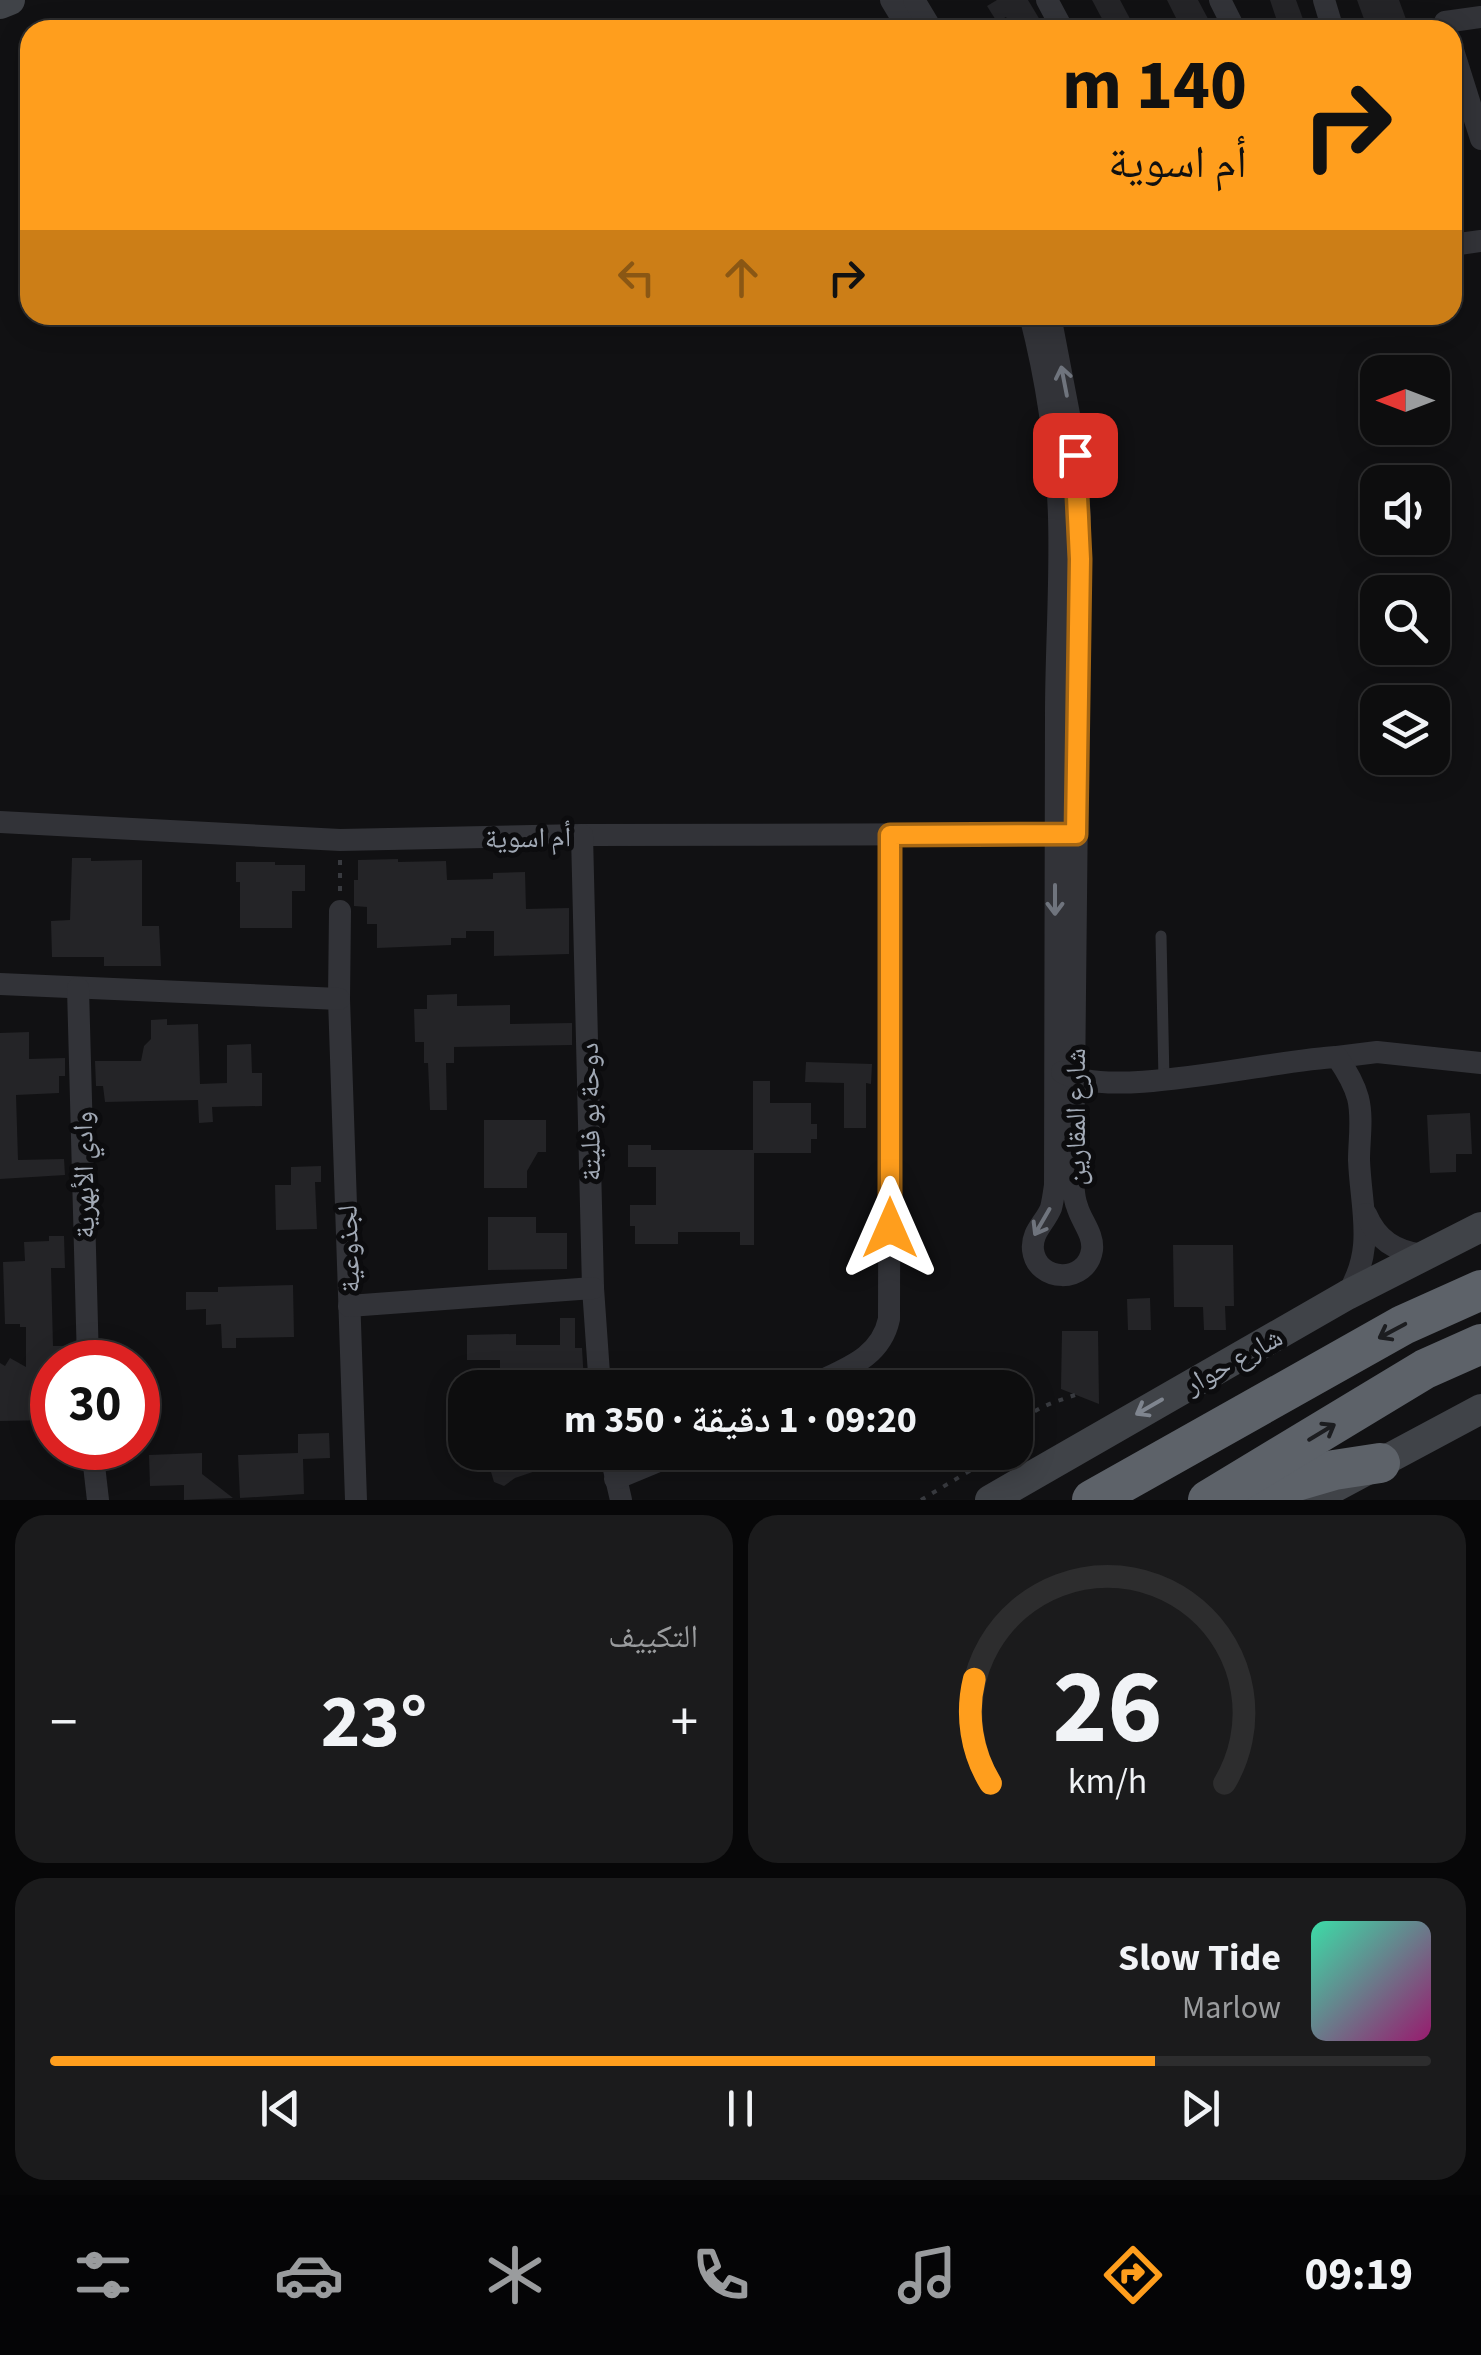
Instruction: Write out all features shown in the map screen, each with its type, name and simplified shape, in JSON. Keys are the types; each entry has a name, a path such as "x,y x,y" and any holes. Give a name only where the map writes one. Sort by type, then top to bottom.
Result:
{"highway":[{"name":"شارع حوار","path":"1092,1500 1403,1324 1481,1290"},
{"path":"1208,1500 1424,1370 1481,1344"},
{"path":"1234,1500 1334,1470 1380,1463"}],"main road":[{"path":"0,4 10,0"},
{"name":"شارع حوار","path":"990,1500 1346,1295 1481,1227"},
{"path":"1310,1500 1474,1417"}],"street":[{"path":"1443,17 1481,17"},
{"path":"1462,79 1481,139"},
{"name":"شارع المقارين","path":"1032,325 1052,429 1059,517 1066,834 1064,1070 1054,1196 1032,1247 1042,1268 1062,1276 1083,1268 1092,1246 1076,1205 1064,1070"},
{"name":"شارع المقارين","path":"1052,325 1071,421 1080,518 1066,834"},
{"name":"أم اسوية","path":"0,822 340,840 1066,834"},
{"path":"841,1370 868,1356 881,1342 888,1319 890,835"},
{"name":"دوحة بو فليتة","path":"582,836 592,1288 599,1370"},
{"name":"لجذوعية","path":"340,911 339,999 356,1500"},
{"path":"0,984 339,999"},
{"name":"وادي الأبهرية","path":"78,988 87,1340"},
{"path":"1064,1070 1108,1082 1164,1080 1377,1052 1481,1062"},
{"path":"1337,1057 1358,1098 1364,1211 1363,1260 1346,1295"},
{"path":"1364,1211 1384,1241 1422,1255"},
{"path":"350,1306 592,1288"},
{"path":"95,1470 98,1500"},
{"path":"618,1490 651,1470"}],"lane":[{"path":"1161,936 1164,1080"}],"path":[{"path":"340,840 340,911"},
{"path":"1033,1410 1076,1395"},
{"path":"921,1500 970,1470"}],"building":[{"path":"997,0 1028,0 1040,20 996,20 987,6"},
{"path":"1092,0 1120,0 1131,20 1103,20"},
{"path":"1167,0 1198,0 1209,20 1177,20"},
{"path":"1270,0 1296,0 1303,20 1277,20"},
{"path":"1357,0 1399,0 1406,20 1364,20"},
{"path":"72,858 142,860 142,926 159,926 161,966 104,966 104,957 52,957 51,921 70,920"},
{"path":"358,860 446,861 447,880 493,879 493,873 525,872 526,909 569,908 569,954 494,956 494,931 466,931 466,938 451,938 451,945 377,948 377,924 367,924 367,907 354,906"},
{"path":"236,862 305,865 305,891 292,891 292,928 240,928"},
{"path":"457,994 457,1006 510,1005 510,1024 572,1023 572,1045 454,1047 454,1063 446,1063 447,1110 430,1110 428,1063 424,1063 424,1042 415,1042 414,1009 427,1009 427,995"},
{"path":"167,1019 167,1025 198,1024 200,1084 227,1083 227,1045 251,1044 252,1073 262,1073 262,1106 212,1107 213,1122 199,1123 198,1100 105,1102 103,1086 96,1086 95,1061 141,1061 144,1046 151,1039 151,1020"},
{"path":"29,1032 29,1059 65,1058 65,1076 59,1076 59,1093 16,1095 18,1160 64,1159 65,1175 0,1179 0,1033"},
{"path":"806,1062 872,1064 871,1084 866,1083 866,1128 844,1128 844,1083 805,1082"},
{"path":"753,1081 770,1081 770,1103 811,1103 811,1124 817,1124 817,1139 811,1139 811,1153 754,1153 754,1245 740,1245 740,1232 678,1232 678,1244 635,1244 630,1205 656,1205 656,1167 628,1167 628,1145 651,1145 651,1150 753,1150"},
{"path":"1470,1113 1472,1154 1456,1154 1456,1172 1430,1173 1427,1115"},
{"path":"484,1120 546,1120 546,1152 538,1152 527,1171 527,1188 484,1188"},
{"path":"321,1166 321,1182 315,1182 317,1229 276,1230 275,1185 291,1185 291,1167"},
{"path":"488,1217 536,1217 536,1233 567,1233 567,1269 488,1270"},
{"path":"49,1236 64,1236 65,1268 51,1268 53,1340 30,1340 30,1420 0,1421 0,1363 5,1366 10,1358 26,1367 26,1327 5,1324 3,1262 25,1261 24,1242 49,1241"},
{"path":"1173,1245 1233,1245 1234,1306 1225,1306 1226,1330 1204,1330 1203,1307 1174,1307"},
{"path":"293,1285 294,1337 236,1338 236,1348 222,1348 221,1324 206,1325 206,1309 186,1310 186,1292"},
{"path":"1150,1298 1151,1330 1128,1330 1127,1299"},
{"path":"560,1318 575,1318 575,1348 582,1348 583,1370 500,1370 500,1360 467,1360 467,1335 516,1334 516,1345 560,1345"},
{"path":"1062,1331 1098,1331 1099,1404 1061,1389"},
{"path":"329,1433 330,1458 303,1459 304,1494 240,1498 238,1455 298,1453 298,1434"},
{"path":"202,1453 202,1474 233,1498 184,1500 184,1485 150,1486 149,1470 160,1470 160,1455"},
{"path":"539,1470 504,1486 494,1482 491,1472"}],"route":[{"path":"890,1228 890,835 1076,834 1080,518 1075,455"}]}
